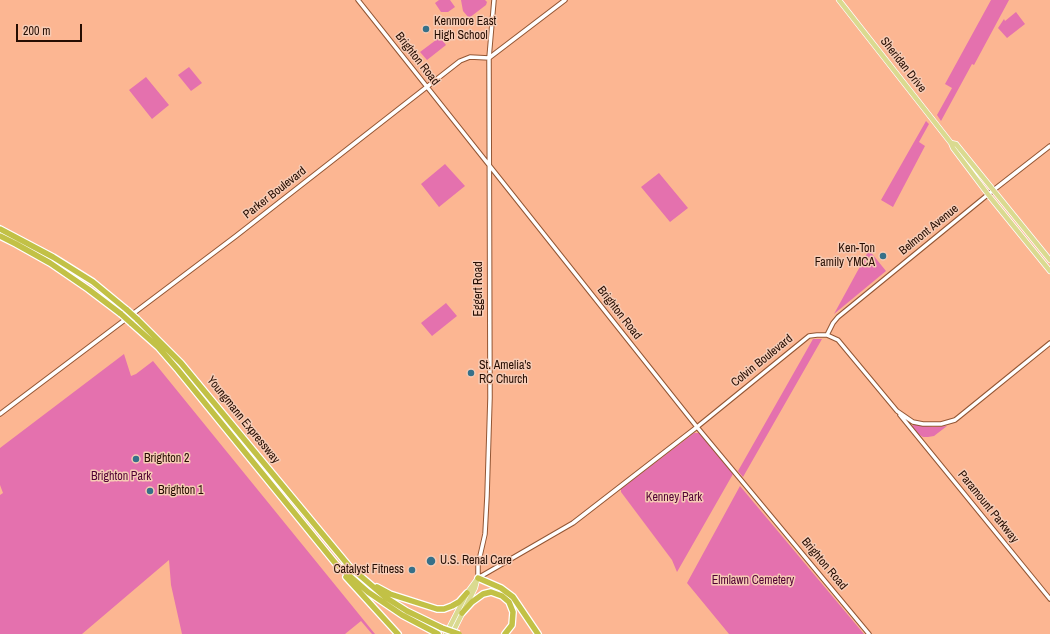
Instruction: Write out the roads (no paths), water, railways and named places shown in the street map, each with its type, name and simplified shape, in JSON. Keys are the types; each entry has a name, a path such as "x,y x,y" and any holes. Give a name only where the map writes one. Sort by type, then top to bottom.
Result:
{"highway":[{"name":"Youngmann Expressway","path":"0,229 35,247 93,282 127,310 181,363 338,554 364,580 385,597 407,611 442,628 459,634"},
{"name":"Youngmann Expressway","path":"0,236 50,263 88,289 121,314 158,347 336,564 368,592 402,615 438,634"},
{"path":"336,564 347,579 398,634"},
{"path":"478,578 501,588 513,597 538,634"},
{"path":"364,580 390,594 437,609 444,609 452,606 459,602 467,592"},
{"path":"462,613 472,602 483,594 495,593 502,596 509,602 513,612 512,625 505,634"}],"main road":[{"name":"Sheridan Drive","path":"839,0 952,143 956,144 1050,260"},
{"name":"Sheridan Drive","path":"952,143 952,148 1050,271"},
{"path":"1037,255 1042,250"},
{"path":"446,634 467,592 478,578"},
{"path":"452,634 475,588 478,578"}],"street":[{"name":"Brighton Road","path":"358,0 489,167 697,427 869,634"},
{"name":"Eggert Road","path":"478,578 478,565 485,534 490,398 489,58 494,0"},
{"path":"489,58 564,0"},
{"name":"Parker Boulevard","path":"0,414 236,236 463,59 470,57 489,58"},
{"name":"Belmont Avenue","path":"827,335 838,317 988,194 1050,146"},
{"name":"Colvin Boulevard","path":"478,578 569,526 697,427 807,337 812,335 827,335"},
{"path":"827,335 843,345 897,411 913,422 923,424 941,424 955,420 1050,343"},
{"name":"Paramount Parkway","path":"897,411 1050,599"},
{"path":"910,428 913,422"}],"place":[{"name":"Kenmore East High School","path":"426,29"},
{"name":"Ken-Ton Family YMCA","path":"883,256"},
{"name":"St. Amelia's RC Church","path":"471,373"},
{"name":"Brighton 2","path":"136,459"},
{"name":"Brighton 1","path":"150,491"},
{"name":"U.S. Renal Care","path":"431,561"},
{"name":"Catalyst Fitness","path":"412,570"}],"park label":[{"name":"Brighton Park","path":"121,477"},
{"name":"Kenney Park","path":"674,498"},
{"name":"Elmlawn Cemetery","path":"753,581"}]}
